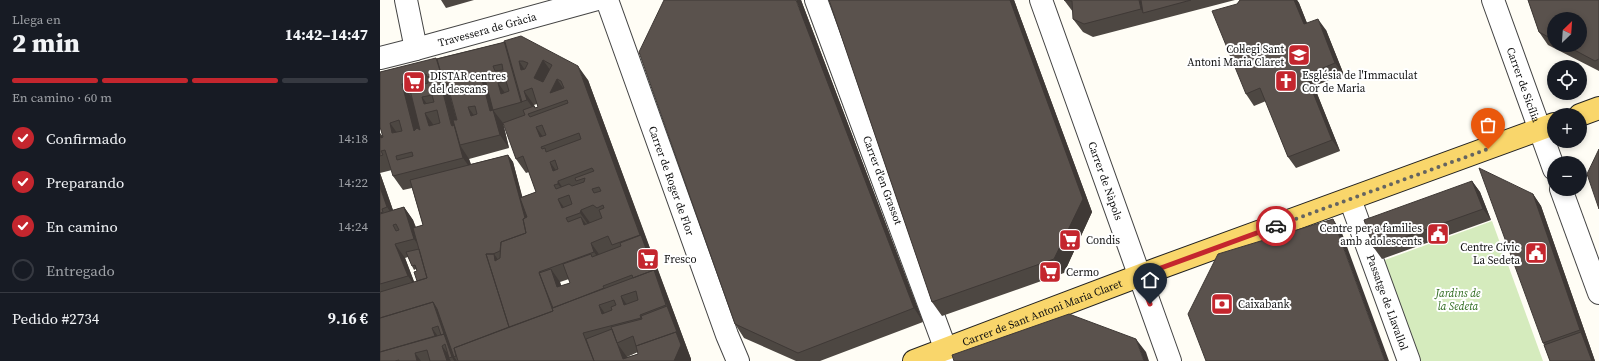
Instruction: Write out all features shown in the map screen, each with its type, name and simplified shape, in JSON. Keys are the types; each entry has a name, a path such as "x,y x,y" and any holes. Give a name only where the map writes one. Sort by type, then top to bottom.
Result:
{"main road":[{"path":"1587,112 1599,108"},
{"name":"Carrer de Sant Antoni Maria Claret","path":"914,361 948,355 976,336 1547,127"}],"street":[{"path":"406,0 416,49"},
{"name":"Travessera de Gràcia","path":"380,58 594,0"},
{"name":"Carrer de Roger de Flor","path":"607,0 727,335 738,361"},
{"name":"Carrer d'en Grassot","path":"816,0 948,355"},
{"name":"Carrer de Nàpols","path":"1041,0 1170,361"},
{"name":"Carrer de Sicília","path":"1493,0 1547,127"},
{"path":"1564,196 1599,292"},
{"name":"Passatge de Llavallol","path":"1350,199 1409,361"}],"green space":[{"name":"Jardins de la Sedeta","path":"1492,221 1543,361 1418,361 1382,261"}],"building":[{"path":"664,0 796,0 914,308 798,353 735,324 639,52"},
{"path":"829,0 1010,0 1083,199 1054,259 932,302"},
{"path":"1064,0 1139,0 1141,9 1084,24 1073,19 1072,1"},
{"path":"1141,0 1191,0 1143,13"},
{"name":"Església de l'Immaculat Cor de Maria","path":"1240,0 1294,0 1304,24 1318,19 1335,63 1306,75 1332,140 1288,157 1260,88 1246,94 1212,11 1237,4"},
{"path":"1528,0 1599,0 1599,59 1595,61 1578,52 1587,52 1587,12 1547,12 1547,36 1539,32"},
{"path":"521,36 578,66 640,235 612,245 608,236 591,243 594,252 539,272 553,311 509,327 486,254 494,254 495,261 500,258 501,242 526,233 523,219 527,217 520,198 536,192 523,156 516,159 503,123 525,115 523,110 534,106 535,108 538,107 532,88 524,91 527,100 521,102 504,41","holes":["543,60 552,65 543,82 534,78","519,61 528,63 525,69 521,70","557,79 561,81 564,88 550,93","567,100 568,103 530,117 528,114","542,125 546,135 540,137 536,127","579,133 581,139 546,152 545,148 542,149 541,147","555,160 558,169 553,171 550,162","592,168 594,171 575,178 576,181 585,178 584,182 572,186 569,184 556,189 554,185 558,184 558,181","599,187 601,191 594,193 592,189","569,195 572,204 562,208 558,199","593,205 597,208 603,205 604,208 599,210 602,218 584,225 581,217 568,222 566,218 580,213 581,210"]},
{"path":"505,42 522,102 493,110 500,135 460,145 453,120 457,120 447,83 444,84 437,59","holes":["502,64 503,70 495,71 493,66","484,75 493,110 490,111 481,76","506,81 509,91 501,94 498,83","475,106 477,114 471,116 468,107"]},
{"path":"436,58 441,74 427,77 426,74 417,76 420,85 428,83 428,80 439,77 451,124 452,126 454,125 463,158 393,176 385,150 381,151 383,155 380,156 380,136 381,138 383,137 380,127 380,72","holes":["408,82 420,130 417,128 414,131 402,84","432,95 434,102 424,104 422,97","437,110 440,123 429,126 425,113","399,120 402,131 392,133 390,123","412,152 413,156 397,160 396,156"]},
{"path":"1599,149 1599,209 1587,174"},
{"path":"508,155 525,218 523,219 526,233 501,242 500,251 493,254 486,254 509,327 454,348 456,356 454,357 437,309 433,302 380,318 380,292 427,278 413,228 423,225 410,180"},
{"name":"Centre Cívic La Sedeta","path":"1479,168 1533,194 1580,330 1543,343"},
{"path":"1472,181 1483,209 1374,248 1364,220"},
{"path":"380,187 387,207 382,209 383,212 380,213"},
{"path":"404,207 414,239 395,244 408,276 380,284 380,214","holes":["396,224 399,230 396,231 393,225"]},
{"path":"1333,219 1385,361 1206,361 1188,314 1218,254"},
{"path":"641,235 654,270 633,278 632,275 603,286 604,288 553,308 539,273 551,269 557,287 570,283 563,264 591,254 592,257 621,246 620,243"},
{"path":"419,249 427,278 417,281 414,272 417,271 415,265 412,266 406,252"},
{"path":"654,270 666,305 640,315 641,318 583,333 594,361 458,361 454,348 553,311 552,308","holes":["636,291 638,300 624,305 621,296","614,300 616,305 611,307 612,310 602,314 599,305"]},
{"path":"433,302 444,334 441,335 438,326 432,328 435,336 380,352 380,318"},
{"path":"667,306 677,332 636,346 633,336 617,343 611,327 642,319 641,316"},
{"path":"1069,314 1136,339 1144,361 954,361 952,355"},
{"path":"612,329 623,359 638,354 636,346 676,332 681,345 674,361 594,361 586,339"},
{"path":"1581,332 1592,361 1550,361 1544,345"},
{"path":"444,334 452,357 449,358 445,344 442,346 447,361 430,361 427,350 415,353 417,361 380,361 380,352"}],"way so far":[{"path":"1276,226 1488,149"}],"place":[{"name":"Col·legi Sant Antoni Maria Claret","path":"1299,55"},
{"name":"Església de l'Immaculat Cor de Maria","path":"1286,81"},
{"name":"DISTAR centres del descans","path":"414,82"},
{"name":"Centre per a families amb adolescents","path":"1438,234"},
{"name":"Condis","path":"1070,240"},
{"name":"Centre Cívic La Sedeta","path":"1536,253"},
{"name":"Fresco","path":"648,259"},
{"name":"Cermo","path":"1050,272"},
{"name":"Caixabank","path":"1222,304"}],"route":[{"path":"1150,304 1139,276 1276,226"}]}
